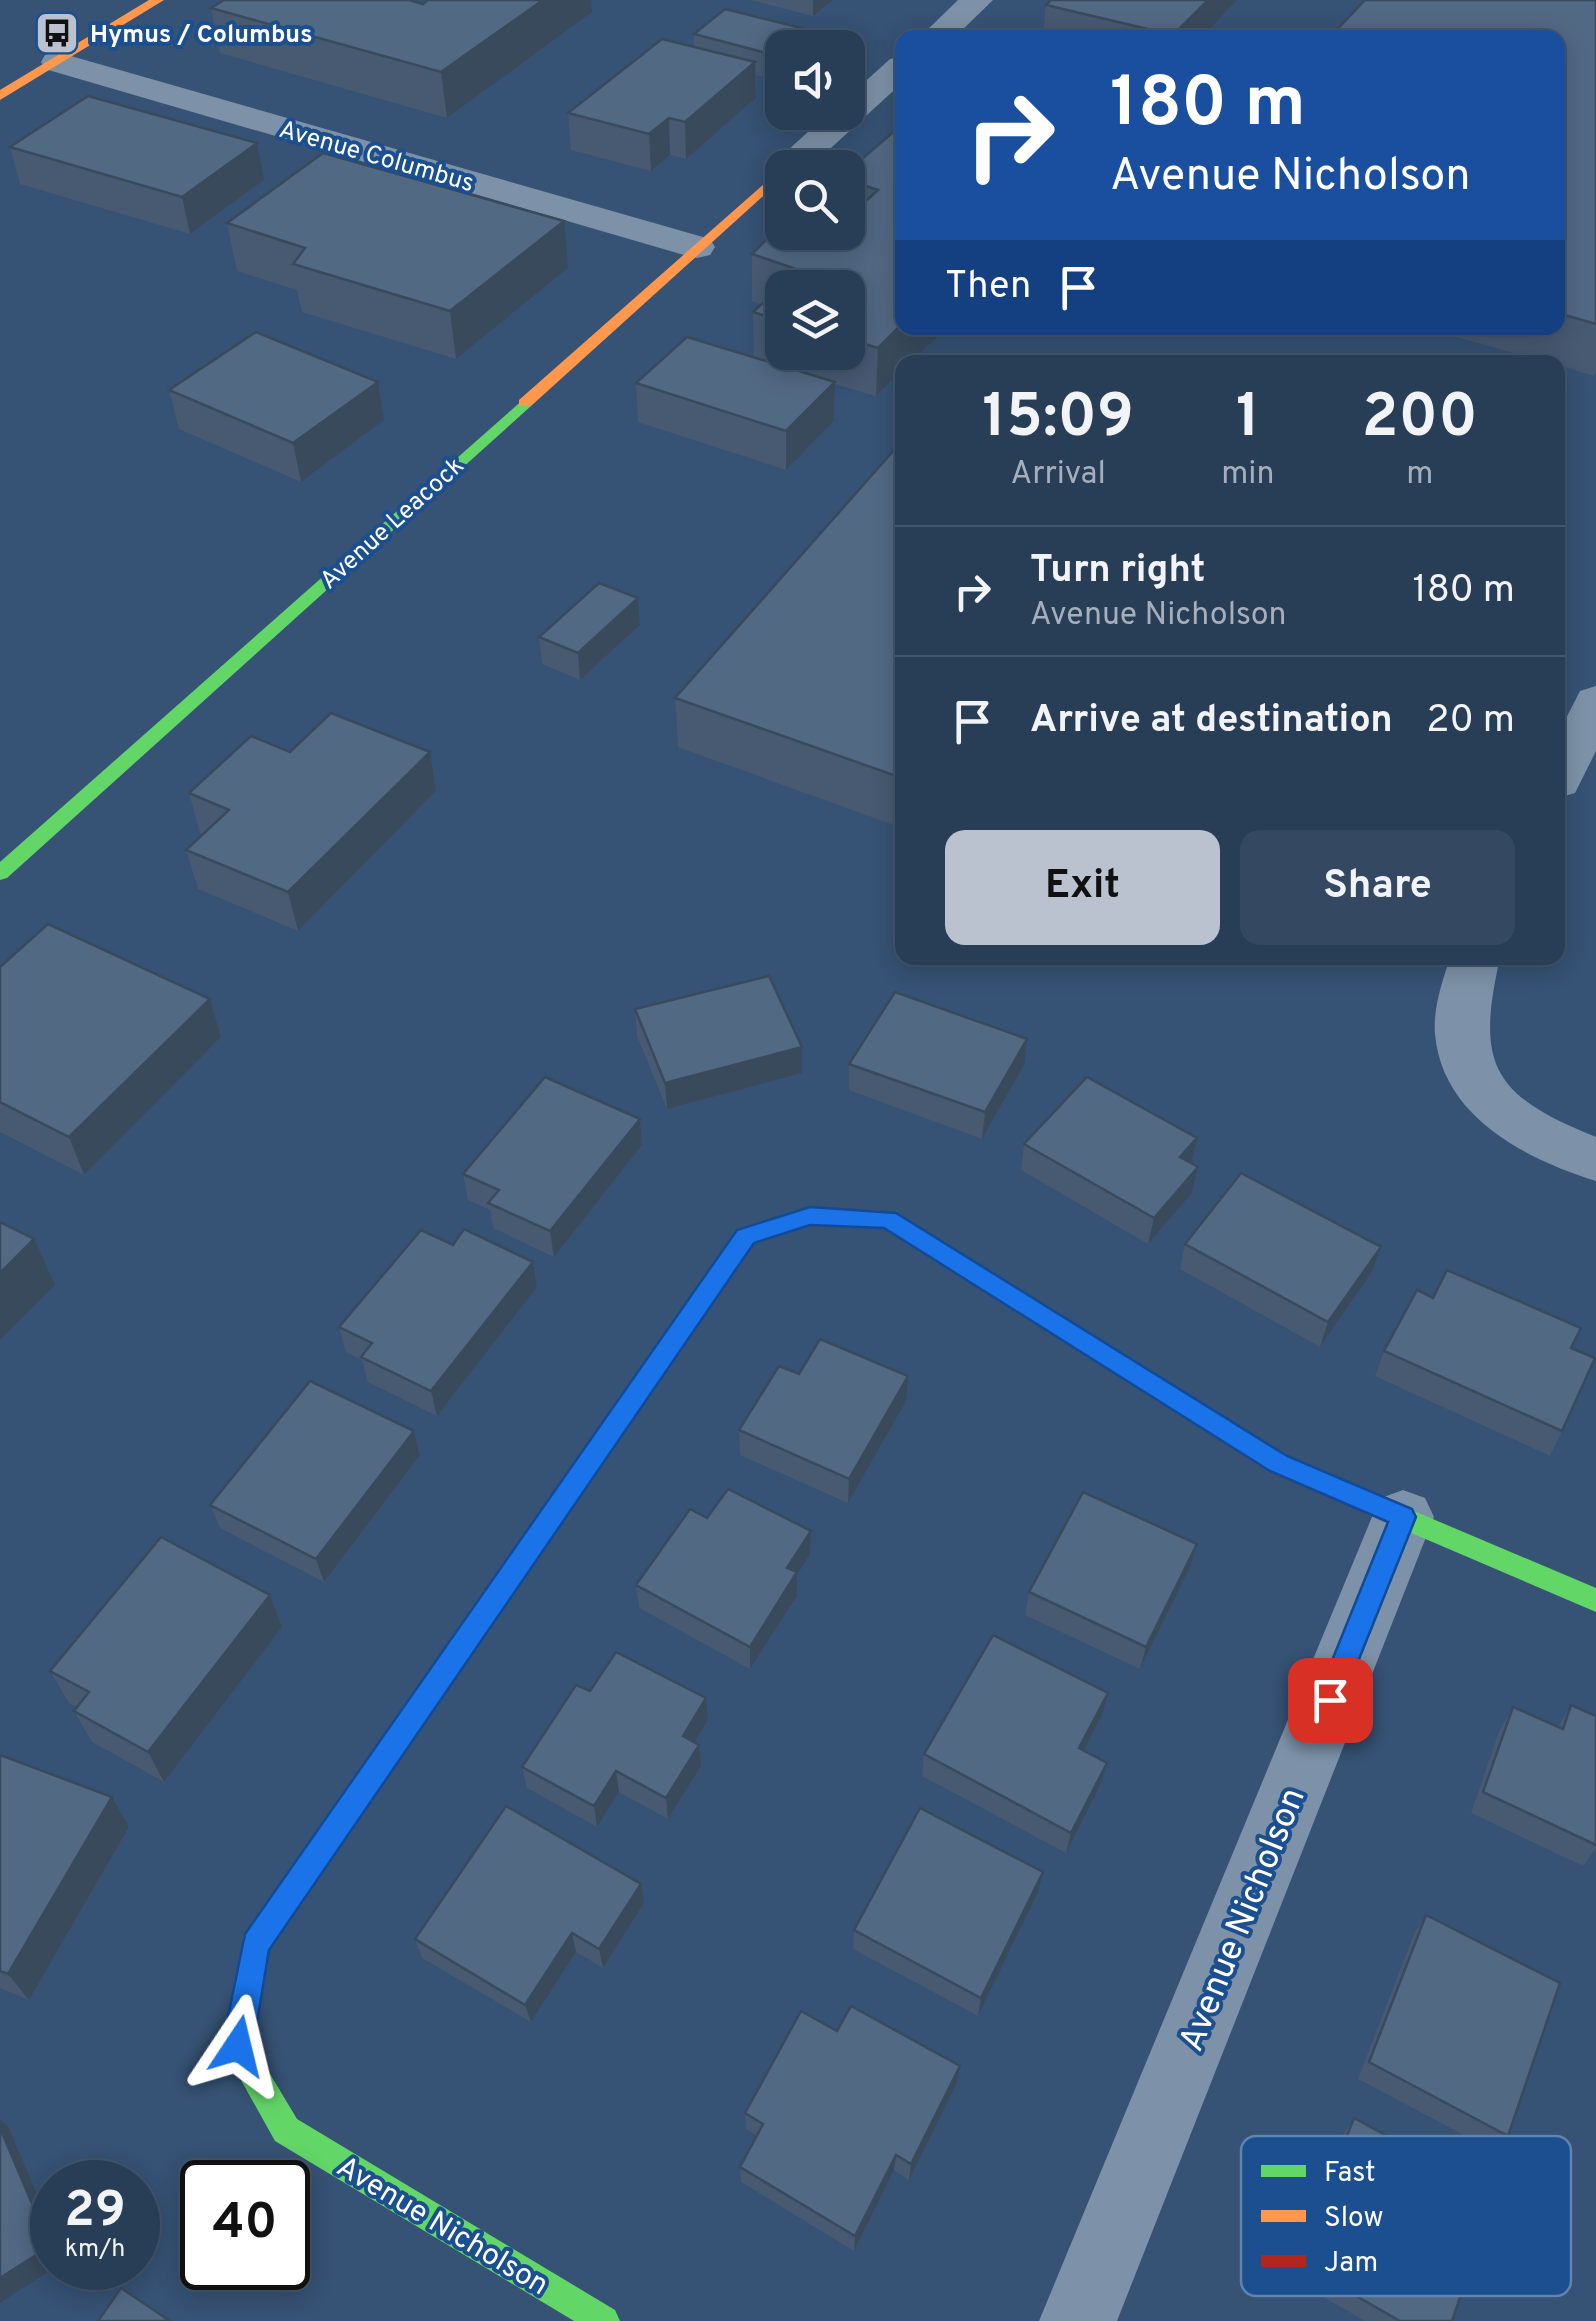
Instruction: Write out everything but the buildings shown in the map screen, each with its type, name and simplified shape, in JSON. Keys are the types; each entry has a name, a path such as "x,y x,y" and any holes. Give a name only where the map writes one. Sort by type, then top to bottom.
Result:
{"street":[{"path":"0,96 158,0"},
{"path":"944,30 978,0"},
{"name":"Avenue Columbus","path":"57,62 697,248"},
{"name":"Avenue Leacock","path":"808,150 895,72"},
{"name":"Avenue Leacock","path":"0,873 765,188"},
{"path":"1565,767 1596,701"},
{"path":"1472,965 1464,986 1458,1025 1462,1051 1476,1082 1498,1107 1530,1130 1596,1160"},
{"name":"Avenue Nicholson","path":"604,2321 286,2130 238,2046 255,1944 746,1236 810,1216 888,1219 1278,1464 1596,1600"},
{"name":"Avenue Nicholson","path":"1078,2321 1403,1517"}],"traffic: fast":[{"path":"0,873 525,403"},
{"path":"1376,1506 1596,1600"},
{"path":"415,1713 255,1944 237,2046 286,2130 604,2321"}],"traffic: slow":[{"path":"0,96 158,0"},
{"path":"525,403 765,187"},
{"path":"415,1713 746,1236 810,1216 840,1217"}],"traffic: jam":[{"path":"840,1217 888,1219 1279,1464 1376,1506"}],"place":[{"name":"Hymus / Columbus","path":"57,33"}],"route":[{"path":"238,2046 255,1944 746,1236 810,1216 888,1219 1278,1464 1403,1517 1330,1700"}]}
